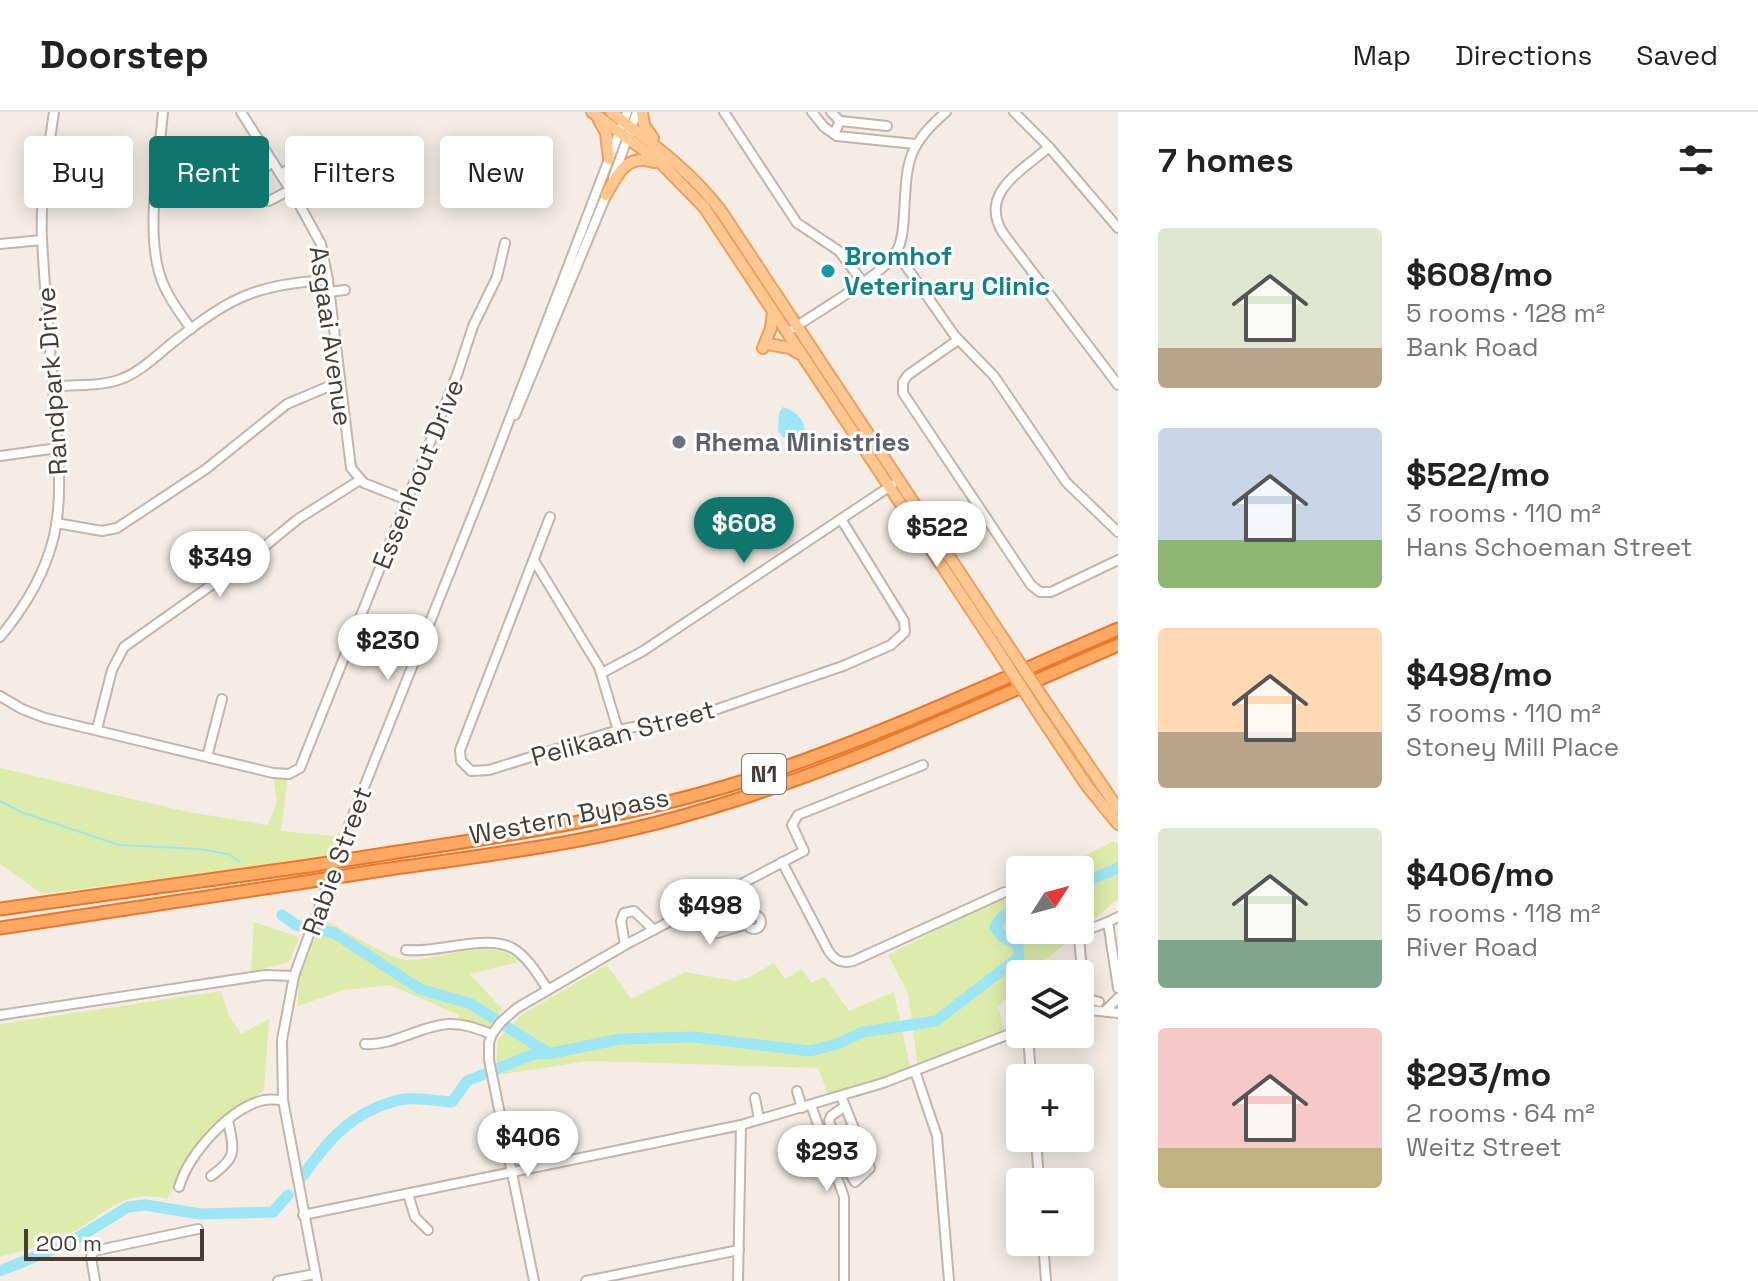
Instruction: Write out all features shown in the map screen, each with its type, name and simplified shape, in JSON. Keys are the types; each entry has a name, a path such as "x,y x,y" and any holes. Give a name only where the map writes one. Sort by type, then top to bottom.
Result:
{"highway":[{"name":"Western Bypass","path":"0,909 309,866 620,815 746,780 876,732 1118,629"},
{"name":"Western Bypass","path":"0,928 558,845 694,813 855,758 1118,645"}],"main road":[{"path":"592,112 625,126 668,154"},
{"path":"592,112 606,133 609,159"},
{"path":"611,112 679,179 710,215 772,310 792,329 806,360 1003,638 1118,809"},
{"path":"640,112 644,125 721,211 792,329 991,640 1087,786 1118,824"},
{"path":"606,195 621,169 637,159 654,162 679,179"},
{"path":"772,310 766,346 792,348 806,360"}],"street":[{"name":"Randpark Drive","path":"0,637 37,581 56,523 58,448 42,240 44,175 54,112"},
{"path":"163,112 157,186 158,270 164,287 191,329"},
{"name":"Asgaai Avenue","path":"241,112 285,181"},
{"path":"625,126 640,112"},
{"path":"724,112 797,223 839,251 862,281"},
{"path":"812,112 834,134 915,144"},
{"path":"831,112 840,121 887,126"},
{"path":"792,329 890,261 903,235 907,170 915,144 946,112"},
{"path":"1014,112 1049,147 1118,228"},
{"path":"834,134 840,121"},
{"name":"Rabie Street","path":"316,1277 283,1100 282,1040 294,976 521,382 609,159 625,126"},
{"name":"Rabie Street","path":"494,459 508,433 606,195 625,126"},
{"path":"1049,147 1003,189 995,203 995,216 1003,233 1118,385"},
{"path":"273,162 255,176 253,187 255,192 269,201 285,193"},
{"path":"281,174 285,171"},
{"name":"Asgaai Avenue","path":"301,208 319,239 328,280 349,460 360,480"},
{"path":"0,244 42,240"},
{"name":"Essenhout Drive","path":"0,696 30,713 279,774 294,773 302,766 457,375 473,326 497,277 505,243"},
{"path":"896,252 958,340 994,376 1066,482 1118,532"},
{"path":"53,387 109,383 125,378 225,305 254,291 288,283 328,280"},
{"path":"329,292 345,290"},
{"path":"958,340 908,375 903,382 903,393 1031,585 1040,592 1051,592 1118,560"},
{"path":"56,523 102,531 117,528 206,469 287,404 339,382"},
{"path":"0,456 58,448"},
{"path":"97,729 112,670 124,647 254,555 298,519 360,480 407,500"},
{"path":"602,673 643,651 894,484"},
{"name":"Pelikaan Street","path":"550,517 463,740 461,761 471,771 481,772 618,730 696,716 833,670 900,640 906,629 902,616 841,519"},
{"path":"535,562 602,673 618,730"},
{"path":"207,757 222,699"},
{"path":"534,1281 489,1062 489,1043 496,1028 517,1008 625,945 804,851 792,825 798,815 923,765"},
{"path":"782,862 824,943 835,959 843,962 853,961 1005,892"},
{"path":"698,907 711,929 718,933 747,924"},
{"path":"625,945 621,921 627,911 637,913 654,930"},
{"path":"1099,1002 1086,998 1084,994 1078,941 1084,931 1118,917"},
{"path":"1108,922 1118,988"},
{"path":"406,950 430,951 488,942 503,944 524,957 548,990"},
{"path":"0,1015 265,975 294,976"},
{"path":"1105,1011 1118,998"},
{"path":"1094,1010 1118,1013"},
{"path":"365,1044 383,1043 447,1024 496,1028"},
{"path":"303,1215 741,1125 915,1071 1006,1035"},
{"path":"915,1071 937,1136 949,1281"},
{"path":"797,1091 807,1106 844,1197 844,1281"},
{"path":"841,1096 870,1168 855,1182 851,1180 829,1121 845,1106"},
{"path":"755,1098 759,1119"},
{"path":"179,1187 199,1148 228,1120 265,1100 283,1100"},
{"path":"211,1176 230,1162 233,1156 228,1120"},
{"path":"738,1281 741,1125"},
{"path":"408,1194 415,1217 428,1230"},
{"path":"95,1281 91,1254 96,1250 198,1229"},
{"path":"586,1281 739,1250"},
{"path":"1044,1256 1046,1281"},
{"path":"278,1281 316,1277"}],"green space":[{"path":"0,768 188,812 268,825 277,801 273,775 288,776 281,831 333,836 347,830 340,856 42,894 0,864"},
{"path":"1114,841 1118,843 1118,899 1094,919 1094,856 1084,856"},
{"path":"1006,895 1006,944 1065,944 1046,960 1006,960 1006,998 998,1007 1005,1034 918,1068 908,993 888,955"},
{"path":"323,919 377,949 406,960 481,949 508,954 519,962 470,974 502,1009 491,1029 459,1021 459,1015 390,985 344,990 298,1006 298,982"},
{"path":"254,922 299,937 289,962 251,972"},
{"path":"774,963 785,979 802,969 811,983 825,977 849,1011 894,992 911,1071 828,1095 818,1068 589,1061 496,1075 498,1040 521,1015 607,965 631,999 685,972 735,981 748,978"},
{"path":"221,991 228,1014 241,1034 269,1019 264,1090 195,1149 167,1199 152,1196 127,1200 63,1237 0,1257 0,1024"}],"water":[{"path":"783,407 793,411 804,425 806,435 800,443 784,438 778,431 779,413"}],"waterway":[{"path":"0,801 21,812 119,845 199,849 228,854 240,862"},
{"path":"1094,878 1118,868"},
{"path":"282,915 296,925 334,933 420,989 471,1004 548,1053"},
{"path":"1006,915 995,927 1006,939"},
{"path":"303,1176 331,1140 365,1113 402,1100 452,1102 467,1081 534,1054 548,1054 620,1039 693,1037 810,1051 837,1044 863,1032 936,1021 1019,957 1016,944"},
{"path":"0,1271 69,1243 128,1207 145,1205 200,1214 273,1212 288,1195"}],"place":[{"name":"Bromhof Veterinary Clinic","path":"828,271"},
{"name":"Rhema Ministries","path":"679,442"}]}
